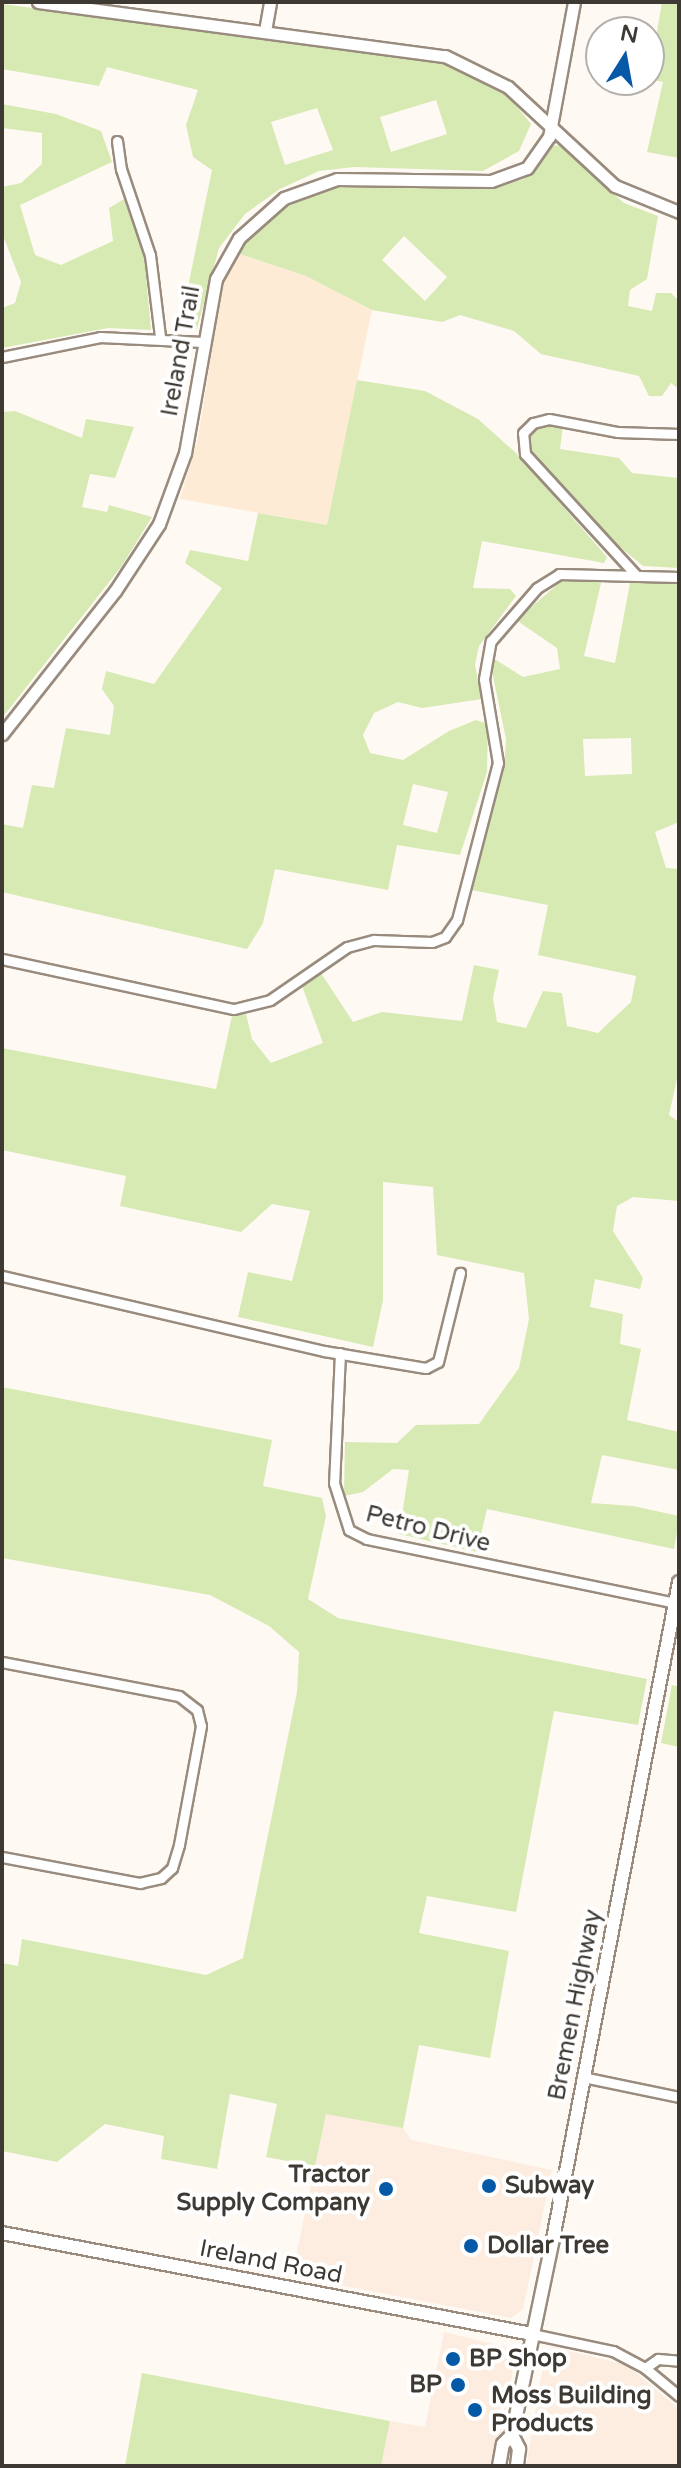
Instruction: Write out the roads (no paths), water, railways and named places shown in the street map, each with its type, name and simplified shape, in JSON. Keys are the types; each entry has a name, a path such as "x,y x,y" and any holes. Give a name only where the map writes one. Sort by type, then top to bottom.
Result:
{"main road":[{"name":"Bremen Highway","path":"499,2466 503,2444 512,2435 679,1582"},
{"name":"Ireland Road","path":"2,2233 532,2334"},
{"name":"Bremen Highway","path":"512,2435 519,2449 517,2466"}],"street":[{"path":"38,2 445,56 495,79 552,125 615,186 679,212"},
{"path":"265,31 270,2"},
{"name":"Ireland Trail","path":"2,734 115,591 159,524 185,453 203,342 225,260 245,231 274,204 315,184 353,176 503,179 536,160 552,125 574,2"},
{"path":"117,141 121,169 150,255 160,337"},
{"path":"2,357 100,337 160,337 203,342"},
{"path":"636,575 525,454 523,433 533,423 549,419 617,432 679,434"},
{"path":"2,959 234,1009 270,1000 347,947 374,940 432,942 445,937 457,920 498,763 484,679 491,641 537,588 559,574 679,577"},
{"path":"2,1276 340,1353 435,1366 460,1273"},
{"name":"Petro Drive","path":"340,1353 334,1483 340,1516 349,1530 367,1539 675,1603"},
{"path":"2,1662 169,1693 197,1710 200,1737 172,1868 154,1882 2,1857"},
{"path":"583,2077 679,2097"},
{"path":"532,2334 613,2351 645,2368 679,2396"},
{"path":"645,2368 658,2359 679,2361"}],"place":[{"name":"Subway","path":"489,2186"},
{"name":"Tractor Supply Company","path":"386,2189"},
{"name":"Dollar Tree","path":"471,2246"},
{"name":"BP Shop","path":"453,2359"},
{"name":"BP","path":"458,2385"},
{"name":"Moss Building Products","path":"475,2410"}]}
